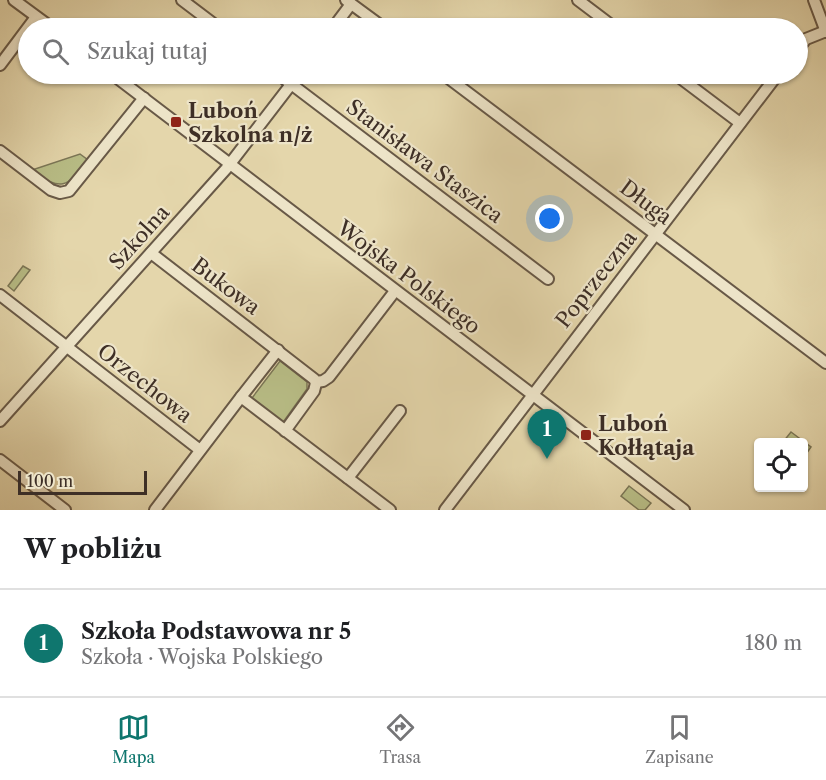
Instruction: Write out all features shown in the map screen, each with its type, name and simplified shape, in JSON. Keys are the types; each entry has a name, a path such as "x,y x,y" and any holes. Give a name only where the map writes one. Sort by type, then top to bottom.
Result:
{"street":[{"path":"14,0 36,17"},
{"path":"182,0 206,18"},
{"path":"578,0 602,18"},
{"path":"808,38 826,31 814,0"},
{"path":"339,18 349,2 371,18"},
{"path":"0,65 18,41"},
{"name":"Wojska Polskiego","path":"125,84 684,510"},
{"name":"Szkolna","path":"0,421 230,164 292,84"},
{"name":"Stanisława Staszica","path":"292,84 548,279"},
{"name":"Długa","path":"456,84 826,363"},
{"path":"688,84 740,123"},
{"name":"Poprzeczna","path":"445,510 770,84"},
{"path":"0,151 51,190 56,193 65,193 74,188 144,98"},
{"name":"Bukowa","path":"151,253 312,375 316,382"},
{"path":"285,431 314,391 316,382 329,377 394,291"},
{"name":"Orzechowa","path":"0,295 200,450"},
{"path":"154,510 278,350"},
{"path":"241,397 390,510"},
{"path":"348,478 400,411"},
{"path":"0,460 65,510"}],"green space":[{"path":"80,154 88,160 69,181 63,184 50,182 32,170"},
{"path":"23,266 30,270 14,291 8,286"},
{"path":"280,361 307,382 307,389 284,421 252,398"},
{"path":"791,432 799,438 786,438"},
{"path":"629,486 651,503 645,510 639,510 621,496"}],"place":[{"name":"Luboń Szkolna n/ż","path":"176,122"},
{"name":"Luboń Kołłątaja","path":"586,435"},
{"name":"Szkoła Podstawowa nr 5","path":"547,459"}]}
